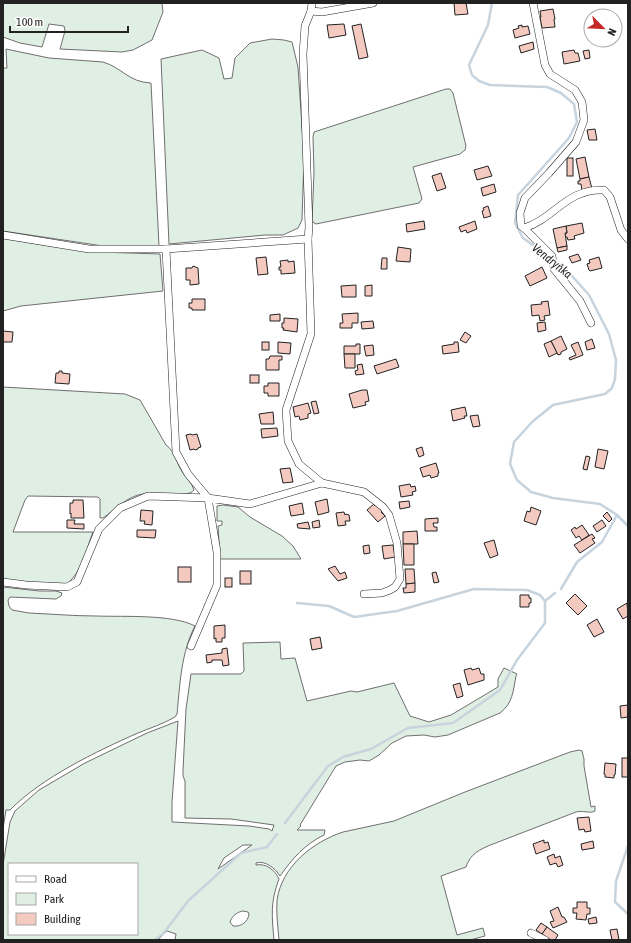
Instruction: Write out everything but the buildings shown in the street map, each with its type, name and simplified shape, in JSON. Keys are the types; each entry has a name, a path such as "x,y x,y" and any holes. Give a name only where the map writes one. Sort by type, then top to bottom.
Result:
{"street":[{"path":"312,3 311,11 305,26 303,54 311,334 286,410 288,441 299,464 322,483 364,492 383,507 389,514 397,543 400,579 395,587 390,590 382,593 364,594"},
{"path":"311,11 322,12 373,3"},
{"path":"533,3 545,65 550,74 575,90 582,102 584,120 576,142 525,198 520,213 521,226 552,256 554,269 580,301 591,323"},
{"path":"524,228 533,226 573,196 592,191 604,190 610,197 621,230 628,239"},
{"path":"3,235 89,249 166,249 308,239"},
{"path":"166,249 176,452 188,474 208,498 217,552 217,585 191,646"},
{"path":"3,582 67,587 77,582 99,529 120,508 148,496 208,498 250,504 322,483"},
{"path":"531,933 545,940"}],"green space":[{"path":"3,3 162,3 163,12 152,40 133,50 122,52 60,49 65,31 64,26 49,24 42,47 20,43 3,37"},
{"path":"272,39 292,42 298,67 304,157 302,220 298,228 283,235 265,235 169,244 161,59 202,50 219,58 224,79 232,78 235,58 250,43"},
{"path":"6,49 49,58 103,62 137,80 151,83 159,246 103,246 3,231 3,68 7,68"},
{"path":"446,89 450,89 453,93 466,146 465,150 460,154 413,167 422,199 419,203 316,224 314,223 312,220 314,132"},
{"path":"3,238 97,252 160,254 163,291 21,306 3,311"},
{"path":"3,387 125,394 140,400 166,445 174,454 181,470 191,483 194,490 190,493 178,495 137,495 126,500 103,518 100,518 100,499 98,497 28,496 25,500 13,532 93,532 86,554 76,575 65,585 3,582"},
{"path":"223,505 238,507 250,517 282,536 293,546 301,559 220,559 218,526 222,525 222,521 217,521 217,506"},
{"path":"3,587 39,591 56,591 62,593 61,596 56,599 10,597 8,600 9,606 12,610 29,613 63,615 161,618 185,622 195,626 190,636 184,658 180,680 177,714 175,717 105,748 53,776 23,798 10,810 6,810 3,829"},
{"path":"280,642 281,659 295,658 307,701 351,691 357,692 394,683 410,716 429,722 451,715 498,687 498,679 504,668 517,674 510,701 500,713 448,735 435,737 424,735 406,736 392,743 379,755 369,761 360,760 345,762 336,766 300,825 301,826 297,830 325,830 324,835 299,852 280,876 270,865 259,862 256,863 256,865 263,865 270,868 279,879 273,902 272,917 274,940 175,940 176,934 167,931 158,940 3,940 3,865 10,822 15,811 39,790 85,763 147,733 178,721 172,822 249,826 269,829 272,831 274,825 231,819 185,818 185,781 183,771 186,709 191,674 241,674 244,671 243,643","holes":["243,845 252,845 218,869 224,858","243,911 248,912 249,914 246,922 241,925 233,926 230,922 232,918"]},
{"path":"579,750 582,751 584,759 591,807 595,806 595,811 576,812 488,846 473,855 466,867 441,876 457,935 483,928 485,936 470,940 279,940 277,900 285,876 301,857 321,842 343,832 394,821 465,792 570,752"}],"waterway":[{"name":"Vendryňka","path":"492,3 488,25 469,65 472,75 479,81 490,85 547,87 561,93 574,104 577,122 569,138 518,195 515,223 523,238 547,255"},
{"name":"Vendryňka","path":"554,261 564,267 589,295 609,334 616,360 615,379 612,388 605,394 553,405 532,422 514,442 510,464 517,480 531,492 553,498 600,504 617,515 628,526"},
{"path":"561,589 577,562 602,542 617,515"},
{"path":"297,603 329,606 354,617 397,611 474,589 527,590 540,595 545,601"},
{"path":"285,823 328,766 343,757 371,749 408,728 453,723 500,690 517,660 545,623 545,601 555,593"},
{"path":"155,940 163,934 188,901 241,853 267,847 277,834"},
{"name":"Vendryňka","path":"628,846 616,881 615,902 628,914"}]}
